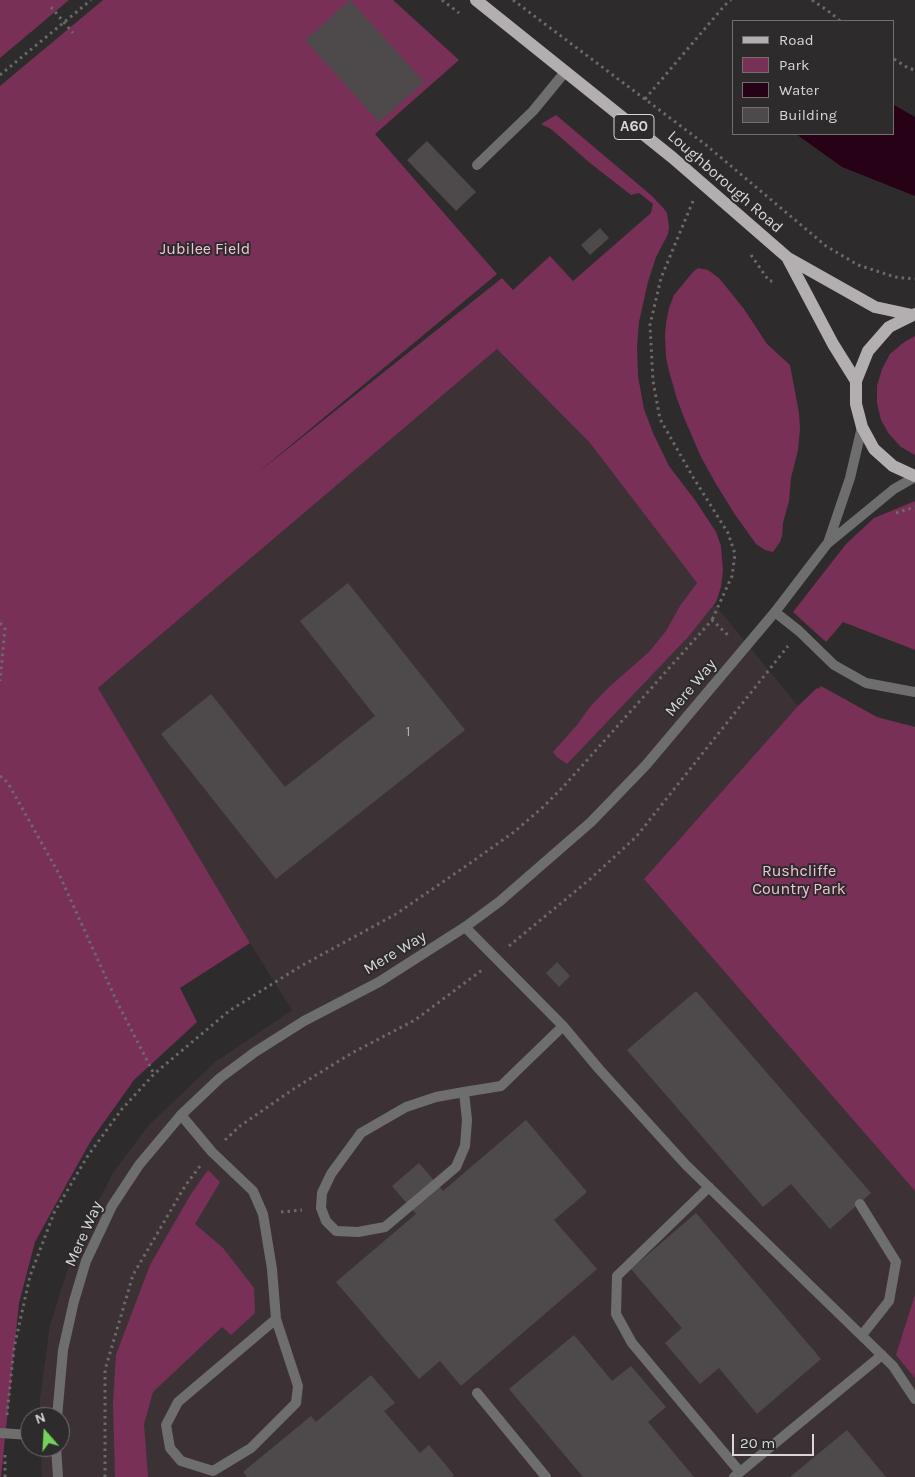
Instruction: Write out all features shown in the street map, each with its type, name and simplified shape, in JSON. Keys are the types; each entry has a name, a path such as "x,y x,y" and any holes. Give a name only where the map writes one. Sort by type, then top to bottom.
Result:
{"main road":[{"name":"Loughborough Road","path":"476,0 674,158 788,258 875,307 913,315"},
{"name":"Loughborough Road","path":"788,258 833,344 856,381"},
{"name":"A60","path":"913,315 889,326 868,351 856,381 856,404 862,427 874,449 893,466 915,477"}],"street":[{"path":"477,165 533,110 565,72"},
{"name":"Mere Way","path":"827,544 850,478 862,427"},
{"name":"Mere Way","path":"59,1407 63,1350 74,1301 86,1261 112,1206 139,1166 180,1115 220,1078 255,1052 304,1020 379,982 465,927 500,902 591,822 646,765 744,650 827,544 894,489 915,477"},
{"path":"775,612 799,631 834,664 866,683 915,692"},
{"path":"465,927 563,1026 599,1069 686,1165 893,1366 915,1399"},
{"path":"464,1092 467,1120 465,1146 456,1167 385,1227 358,1232 336,1231 326,1221 321,1208 322,1193 331,1174 361,1133 406,1107 436,1097 464,1092 501,1086 563,1026"},
{"path":"180,1115 212,1152 253,1191 263,1214 272,1269 276,1319 298,1386 296,1403 251,1448 213,1471 181,1461 170,1448 166,1425 178,1402 276,1319"},
{"path":"709,1187 617,1276 616,1314 632,1342 737,1474 882,1355"},
{"path":"860,1204 896,1262 889,1301 862,1335"},
{"path":"478,1394 546,1477"},
{"path":"3,1434 20,1435"},
{"path":"57,1457 58,1477"}],"path":[{"path":"0,75 91,0"},
{"path":"513,0 706,145 826,246 858,265 896,277 915,279"},
{"path":"646,99 731,0"},
{"path":"812,0 839,20"},
{"path":"51,7 73,33"},
{"path":"895,61 915,70"},
{"path":"5,1477 3,1434 14,1348 30,1276 54,1213 88,1157 122,1109 154,1074 229,1011 301,966 396,914 514,832 564,786 712,620 732,576 735,554 728,533 693,477 660,418 653,381 650,325 661,278 693,201"},
{"path":"891,515 915,508"},
{"path":"712,620 744,650"},
{"path":"0,623 5,629 0,681"},
{"path":"105,1477 105,1370 134,1275 185,1186 212,1152 240,1126 287,1093 352,1052 415,1020 467,982 589,880 636,837 799,631"},
{"path":"0,776 8,783 59,874 117,1002 154,1074"},
{"path":"263,1214 321,1208"}],"shaded area":[{"path":"497,349 590,443 697,583 798,706 644,879 915,1191 915,1477 42,1477 41,1457 70,1457 70,1407 40,1407 50,1325 76,1244 113,1173 148,1126 214,1063 292,1010 98,688"}],"green space":[{"path":"0,0 69,0 0,58"},
{"name":"Jubilee Field","path":"103,0 393,0 459,60 375,134 497,274 256,474 502,278 513,290 550,256 573,281 651,213 653,204 639,193 631,195 551,129 541,124 556,115 652,196 667,213 668,234 656,257 639,322 637,347 638,376 644,409 669,466 716,532 721,546 723,571 721,587 716,602 688,637 567,764 557,757 553,752 608,688 649,652 666,631 680,606 697,583 590,443 497,349 98,688 250,943 180,988 197,1022 134,1080 92,1139 35,1242 19,1303 0,1477 0,86"},
{"path":"698,268 708,270 719,278 744,309 767,344 790,365 800,429 798,450 791,478 789,501 783,523 782,536 773,552 765,550 756,544 716,484 701,457 685,420 669,371 665,335 669,308 674,295"},
{"path":"915,336 915,455 901,447 889,434 881,420 877,403 877,386 882,369 890,354"},
{"path":"915,501 915,650 843,622 826,642 793,612 846,544 874,518"},
{"name":"Rushcliffe Country Park","path":"821,686 877,717 915,727 915,1191 644,879 798,706"},
{"path":"208,1170 220,1182 195,1224 223,1248 254,1288 255,1313 231,1335 222,1327 153,1392 144,1424 148,1477 115,1477 113,1402 116,1355 150,1265 191,1194"},
{"path":"915,1295 915,1378 896,1355"}],"water":[{"path":"895,106 915,117 915,196 842,167 797,135 895,135"}],"building":[{"path":"350,0 424,82 379,122 305,40"},
{"path":"427,141 476,192 456,211 407,160"},
{"path":"600,228 609,238 590,255 581,245"},
{"path":"348,583 465,730 276,879 161,734 211,694 285,787 375,716 300,621"},
{"path":"557,962 570,976 559,987 546,973"},
{"path":"696,991 871,1193 830,1229 791,1184 763,1207 627,1050"},
{"path":"526,1120 587,1192 554,1220 597,1269 461,1386 440,1361 419,1379 336,1282 416,1214 392,1186 419,1163 443,1191"},
{"path":"696,1213 821,1359 757,1414 719,1368 700,1384 665,1343 682,1328 631,1269"},
{"path":"574,1335 612,1381 631,1366 666,1407 648,1422 694,1477 583,1477 509,1389"},
{"path":"371,1375 395,1403 384,1411 420,1453 429,1445 454,1475 452,1477 247,1477 243,1472 311,1416 316,1422"},
{"path":"847,1430 886,1477 790,1477"}]}
